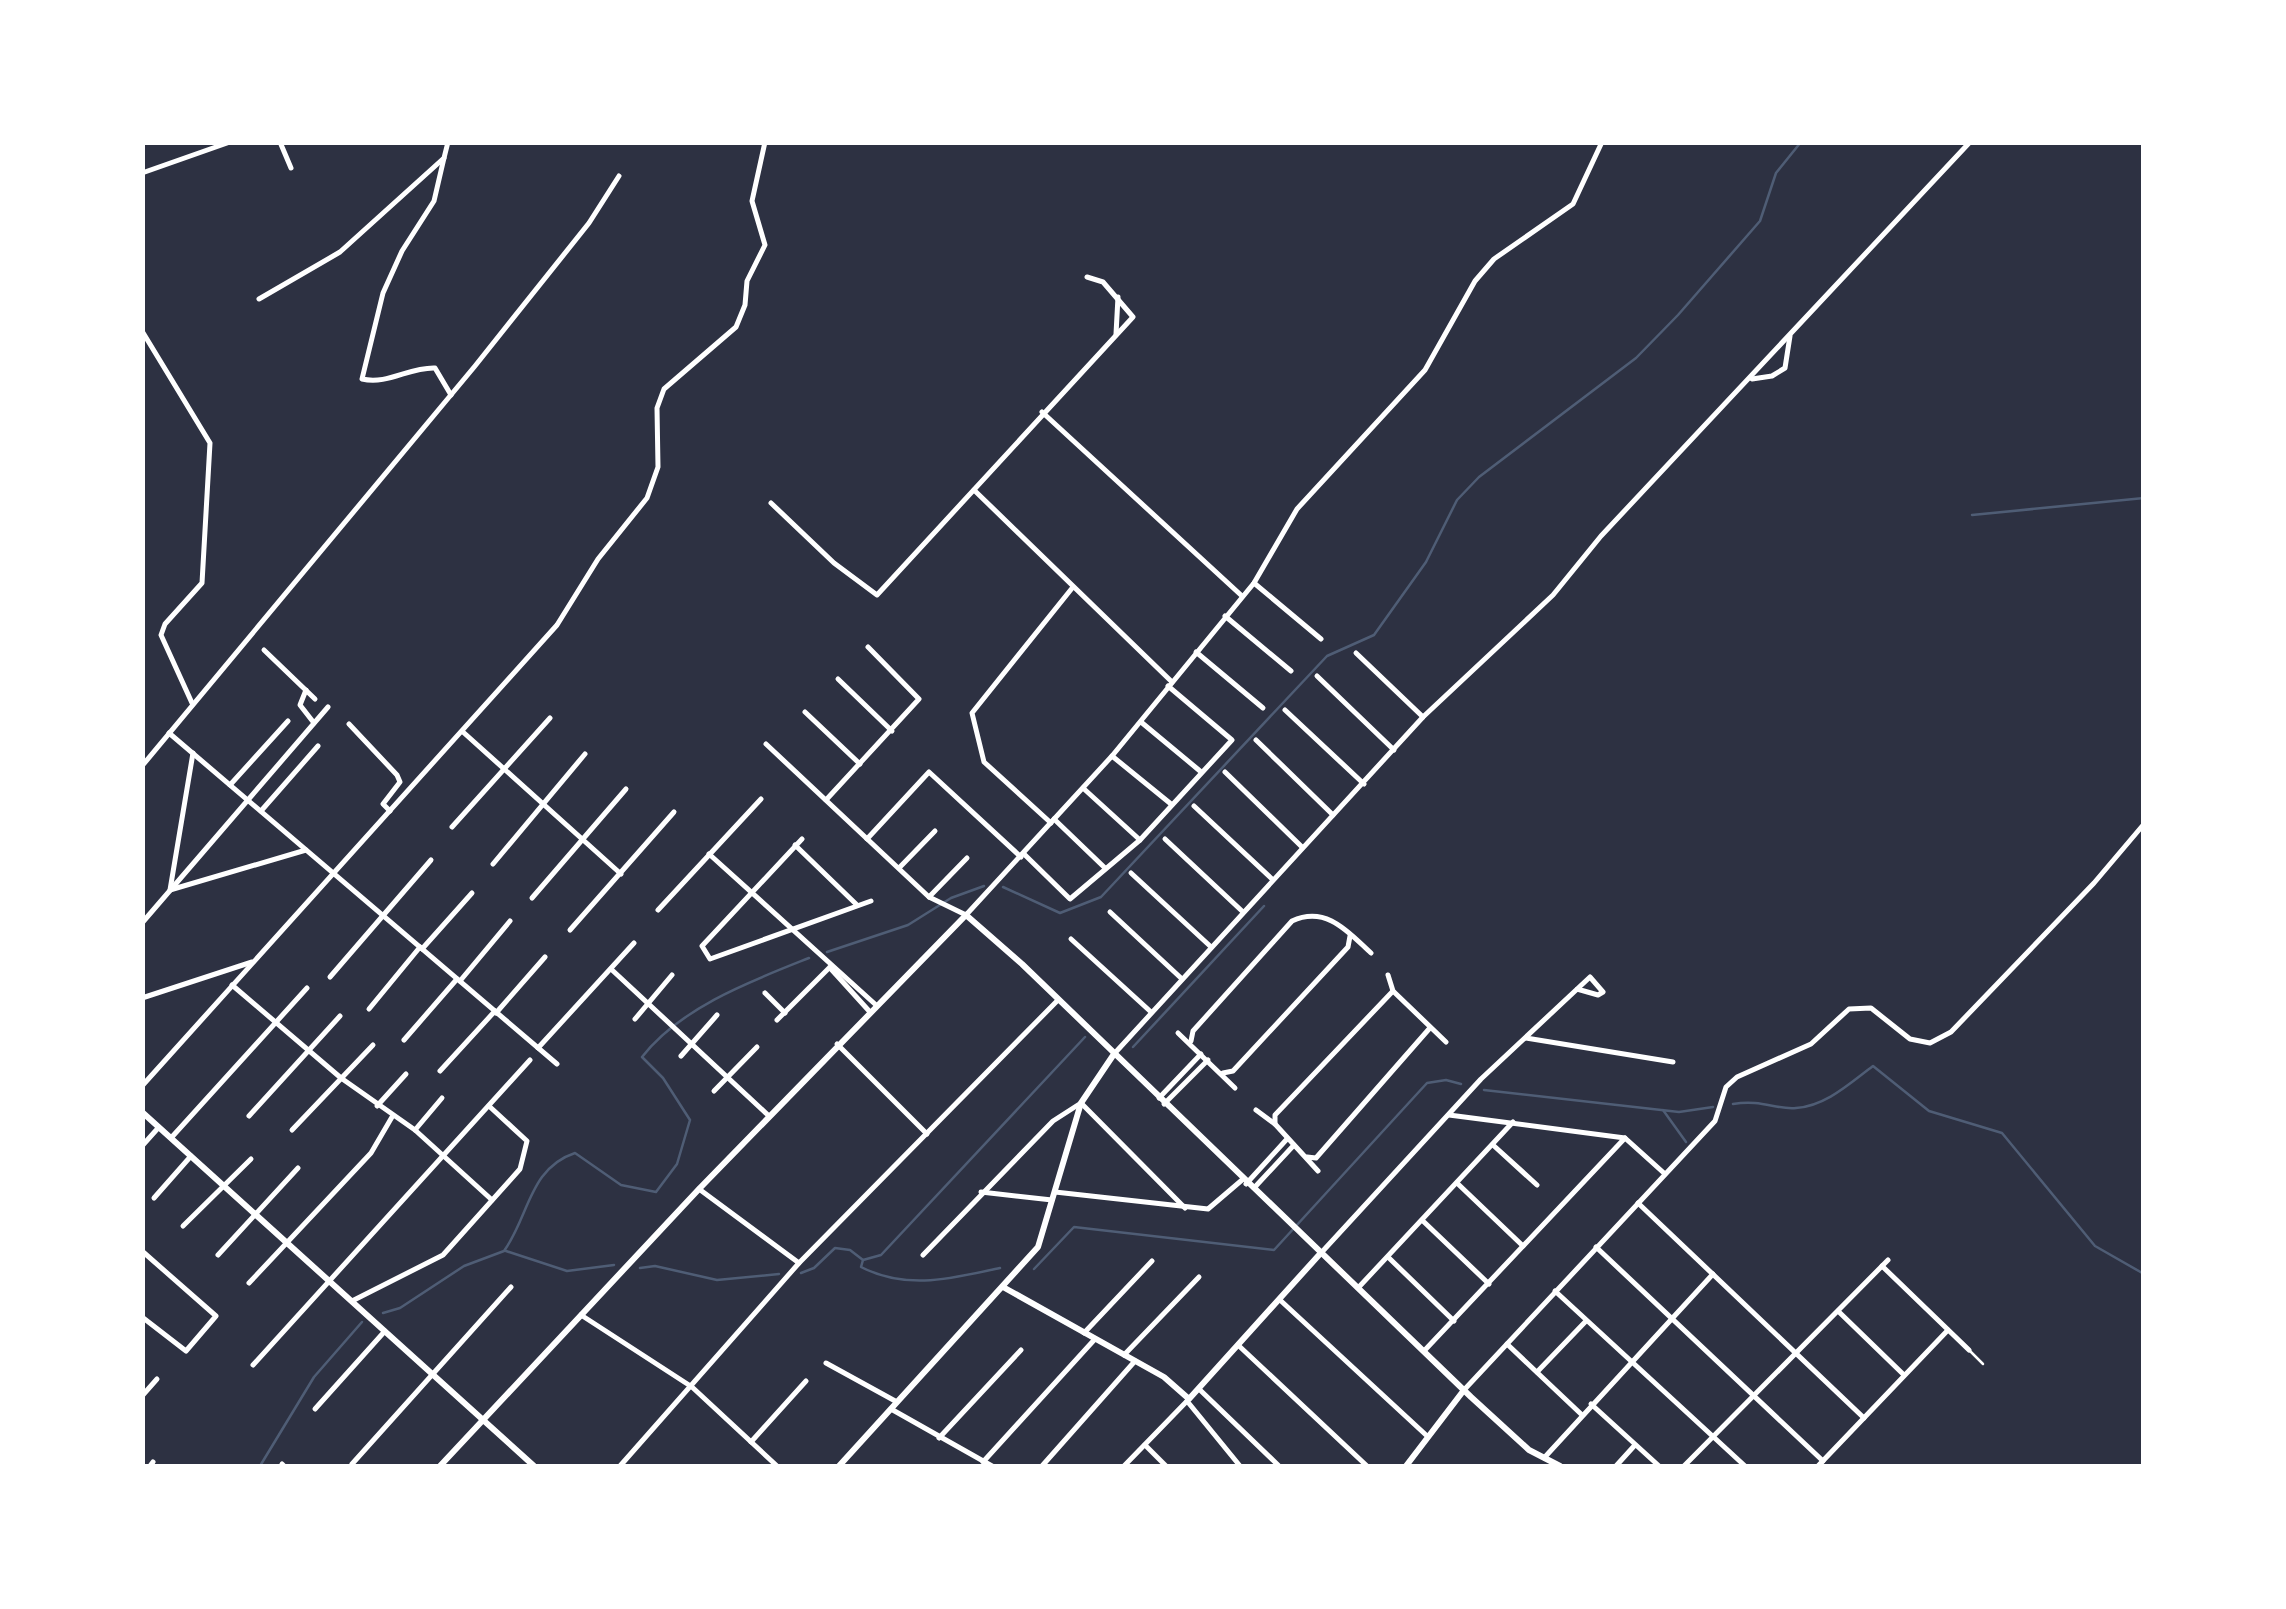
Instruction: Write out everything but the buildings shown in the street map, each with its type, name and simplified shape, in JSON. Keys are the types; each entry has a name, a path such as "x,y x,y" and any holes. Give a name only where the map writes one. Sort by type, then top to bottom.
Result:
{"street":[{"path":"142,173 230,142"},
{"path":"280,142 291,168"},
{"path":"448,142 434,202 402,250 383,293 362,380 378,383 421,368 435,368 451,395"},
{"path":"142,1086 557,625 598,559 648,498 658,468 658,408 664,389 726,338 741,318 747,280 765,245 752,201 765,142"},
{"path":"440,1466 699,1189 1022,856 1112,756 1261,574 1272,546 1296,509 1425,370 1484,270 1519,238 1572,204 1602,142"},
{"path":"839,1466 1038,1247 1081,1103 1114,1054 1423,717 1553,595 1590,549 1970,142"},
{"path":"259,299 340,252 444,158"},
{"path":"142,766 570,248 619,176"},
{"path":"771,504 834,563 878,595 1133,317 1103,282 1087,277"},
{"path":"1116,334 1118,297"},
{"path":"142,330 210,443 202,583 165,624 161,634 162,644 192,703"},
{"path":"1749,379 1772,376 1784,368 1790,335"},
{"path":"1042,412 1242,596"},
{"path":"868,839 929,772 1070,898 1140,840 1232,740 974,490"},
{"path":"1254,582 1321,639"},
{"path":"1074,587 972,713 984,762 1105,868"},
{"path":"1225,616 1291,671"},
{"path":"826,800 920,698 868,646"},
{"path":"264,650 316,699"},
{"path":"1196,652 1263,708"},
{"path":"1356,653 1423,717"},
{"path":"1317,676 1394,750"},
{"path":"838,680 892,731"},
{"path":"306,690 300,705 314,723"},
{"path":"142,923 328,707"},
{"path":"1286,710 1364,784"},
{"path":"805,712 860,764"},
{"path":"452,827 550,718"},
{"path":"230,785 288,721"},
{"path":"1141,722 1201,771"},
{"path":"349,724 397,775 400,782 383,804 390,811"},
{"path":"169,732 556,1064"},
{"path":"463,732 620,874"},
{"path":"1256,740 1333,815"},
{"path":"766,744 929,897 966,915 1058,1000 1297,1234 1464,1390 1544,1458 1560,1466"},
{"path":"261,811 318,746"},
{"path":"170,890 192,753"},
{"path":"493,864 585,754"},
{"path":"1112,756 1172,804"},
{"path":"1225,772 1302,847"},
{"path":"1083,788 1140,840"},
{"path":"532,898 626,789"},
{"path":"658,910 761,800"},
{"path":"1194,806 1273,880"},
{"path":"570,930 674,812"},
{"path":"1406,1466 1464,1390 1716,1121 1726,1087 1737,1076 1811,1044 1849,1009 1871,1008 1910,1039 1930,1044 1952,1032 2094,884 2144,824"},
{"path":"898,868 935,831"},
{"path":"802,839 700,949 710,958 872,901"},
{"path":"1164,839 1244,912"},
{"path":"795,846 857,905"},
{"path":"170,890 306,850"},
{"path":"709,854 873,1008"},
{"path":"929,897 967,858"},
{"path":"330,977 431,860"},
{"path":"1132,873 1211,947"},
{"path":"369,1010 472,892"},
{"path":"1110,912 1182,979"},
{"path":"1191,1041 1193,1031 1300,918 1342,923 1350,936 1372,954"},
{"path":"404,1040 510,921"},
{"path":"1223,1073 1233,1070 1348,947 1350,936"},
{"path":"1071,939 1152,1012"},
{"path":"538,1048 634,944"},
{"path":"440,1071 545,957"},
{"path":"142,998 255,961"},
{"path":"778,1020 830,966"},
{"path":"611,969 769,1116"},
{"path":"635,1019 672,975"},
{"path":"1388,975 1393,991 1446,1042"},
{"path":"1124,1466 1446,1115 1590,976 1603,989 1602,994 1577,989"},
{"path":"232,986 341,1078 416,1130 492,1200"},
{"path":"171,1138 307,988"},
{"path":"1275,1124 1276,1115 1393,991"},
{"path":"765,993 785,1013"},
{"path":"620,1466 799,1263 1058,1000"},
{"path":"249,1116 340,1016"},
{"path":"681,1056 717,1016"},
{"path":"1307,1157 1316,1158 1429,1029"},
{"path":"1178,1033 1191,1041 1236,1088"},
{"path":"1526,1038 1673,1062"},
{"path":"838,1044 927,1134"},
{"path":"292,1130 373,1045"},
{"path":"714,1091 756,1046"},
{"path":"1161,1101 1202,1053"},
{"path":"253,1365 530,1060"},
{"path":"1161,1101 1209,1060"},
{"path":"377,1106 406,1074"},
{"path":"416,1130 442,1098"},
{"path":"923,1254 1053,1121 1081,1103"},
{"path":"1081,1103 1185,1208"},
{"path":"352,1301 443,1255 520,1168 527,1141 488,1106"},
{"path":"1256,1110 1275,1124 1318,1172"},
{"path":"142,1112 534,1466"},
{"path":"1446,1115 1625,1138 1665,1174"},
{"path":"250,1283 371,1153 392,1117"},
{"path":"1357,1289 1513,1122"},
{"path":"142,1146 159,1127"},
{"path":"1247,1185 1287,1138"},
{"path":"1424,1351 1625,1138"},
{"path":"1055,1192 1185,1208 1216,1206 1294,1145"},
{"path":"1493,1145 1537,1185"},
{"path":"154,1198 191,1156"},
{"path":"184,1226 251,1158"},
{"path":"218,1254 298,1168"},
{"path":"1457,1183 1523,1246"},
{"path":"699,1189 799,1263"},
{"path":"981,1192 1052,1200"},
{"path":"1637,1202 1864,1418"},
{"path":"1422,1220 1489,1284"},
{"path":"1596,1247 1755,1394 1820,1464 1948,1330"},
{"path":"142,1251 212,1308 216,1316 186,1351 142,1318"},
{"path":"1388,1257 1454,1321"},
{"path":"1684,1466 1888,1260"},
{"path":"1084,1333 1152,1262"},
{"path":"1882,1266 1969,1350"},
{"path":"1544,1458 1713,1274"},
{"path":"1124,1355 1199,1276"},
{"path":"352,1464 512,1287"},
{"path":"1004,1288 1164,1377 1188,1400 1240,1466"},
{"path":"1555,1291 1745,1466"},
{"path":"1280,1300 1426,1436"},
{"path":"1838,1311 1905,1375"},
{"path":"581,1315 692,1387 776,1466"},
{"path":"1537,1372 1586,1321"},
{"path":"315,1409 385,1331"},
{"path":"983,1462 1095,1339"},
{"path":"1507,1344 1582,1414"},
{"path":"1238,1345 1367,1466"},
{"path":"938,1438 1021,1350"},
{"path":"1042,1466 1135,1362"},
{"path":"826,1363 938,1438 992,1466"},
{"path":"142,1396 157,1379"},
{"path":"750,1442 806,1380"},
{"path":"1198,1388 1279,1466"},
{"path":"1591,1404 1659,1466"},
{"path":"1144,1445 1166,1466"},
{"path":"1616,1466 1634,1445"}],"lane":[{"path":"1969,1350 1983,1364"}],"waterway":[{"path":"1003,887 1060,913 1101,897 1327,656 1374,635 1426,562 1457,500 1479,477 1636,358 1678,315 1760,221 1776,173 1801,142"},
{"path":"1972,515 2144,498"},
{"path":"827,952 908,925 951,898 984,886"},
{"path":"1133,1047 1264,906"},
{"path":"383,1313 400,1308 464,1266 504,1251 539,1182 560,1160 575,1153 621,1185 656,1192 677,1164 690,1120 663,1078 642,1057 676,1024 718,997 809,958"},
{"path":"863,1260 881,1255 1085,1037"},
{"path":"1733,1104 1807,1106 1837,1093 1873,1066 1929,1111 2002,1133 2095,1246 2144,1274"},
{"path":"1034,1269 1074,1227 1274,1250 1427,1083 1446,1080 1461,1084"},
{"path":"1484,1090 1679,1112 1713,1107"},
{"path":"1663,1110 1686,1142"},
{"path":"801,1273 814,1268 835,1248 850,1250 863,1260 861,1267 896,1279 930,1280 1000,1268"},
{"path":"506,1251 567,1271 614,1265"},
{"path":"640,1268 655,1266 717,1280 779,1274"},
{"path":"260,1466 314,1377 362,1322"}]}
